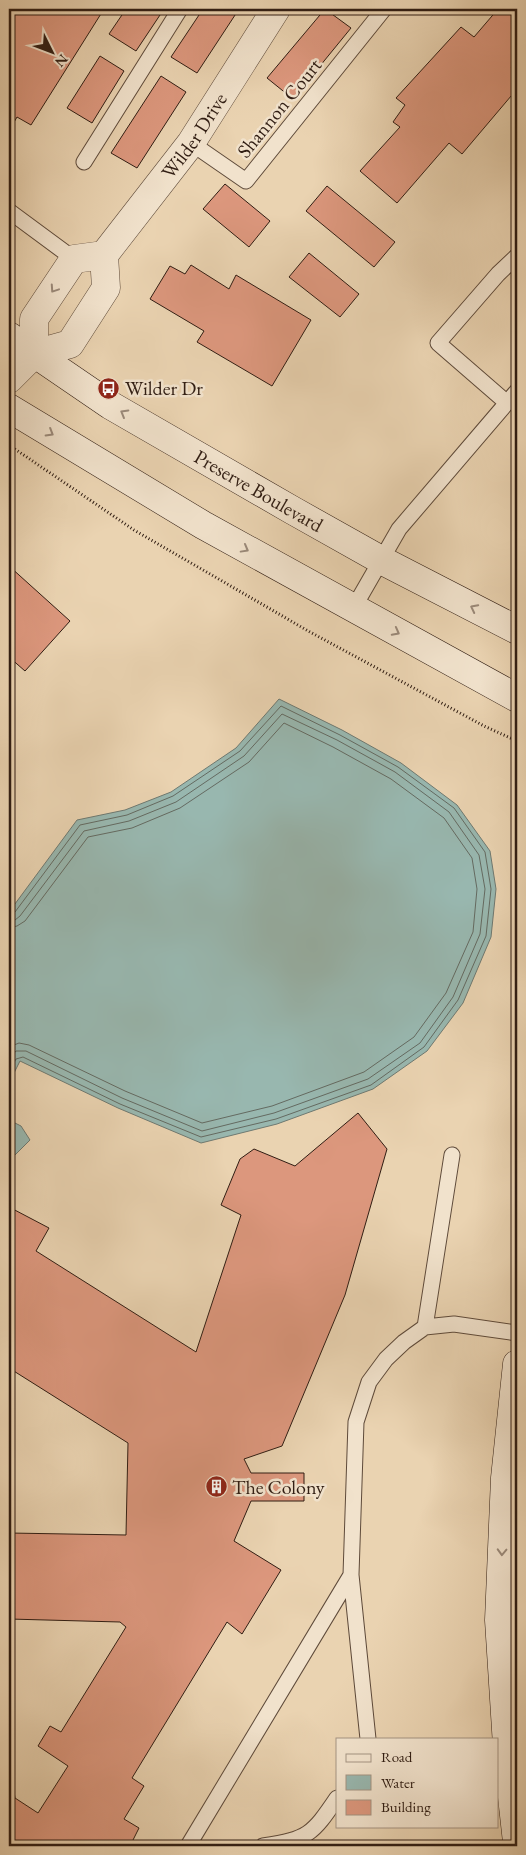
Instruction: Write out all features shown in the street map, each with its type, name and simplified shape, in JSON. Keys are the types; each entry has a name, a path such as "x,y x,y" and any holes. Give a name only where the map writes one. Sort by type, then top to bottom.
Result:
{"street":[{"name":"Wilder Drive","path":"104,256 191,143 276,9"},
{"path":"9,379 34,354 70,344 106,288 104,256 74,259 34,319 34,354"},
{"name":"Preserve Boulevard","path":"9,336 110,405 381,560 517,630"},
{"path":"9,408 203,525 517,698"},
{"path":"517,1364 505,1478 499,1620 508,1761 517,1842"}],"lane":[{"path":"84,162 180,9"},
{"name":"Shannon Court","path":"191,143 246,181 384,9"},
{"path":"9,211 74,259"},
{"path":"506,402 438,344 498,274 517,256"},
{"path":"353,609 399,529 517,391"},
{"path":"425,1327 452,1155"},
{"path":"368,1738 351,1575 356,1422 369,1382 386,1359 404,1342 425,1327 454,1324 517,1332"},
{"path":"188,1846 351,1575"},
{"path":"263,1846 303,1837 320,1824 336,1800"}],"path":[{"path":"9,445 134,530 328,641 484,726 517,741"}],"water":[{"path":"279,699 342,730 401,763 457,805 490,851 496,889 491,937 463,1003 427,1051 373,1089 277,1124 201,1143 118,1108 20,1061 9,1083 9,912 77,820 125,810 171,792 236,748"},
{"path":"9,1120 21,1126 30,1140 14,1156 9,1157"}],"building":[{"path":"12,9 104,9 31,125 17,117 9,131 9,66 13,60 9,57 9,14"},
{"path":"126,9 164,9 136,51 109,34"},
{"path":"203,9 239,9 197,73 171,57"},
{"path":"325,9 351,28 293,99 267,78"},
{"path":"498,9 517,9 517,61 511,68 517,74 517,89 462,154 449,143 397,203 360,171 400,127 393,122 405,105 396,98 461,27 474,37"},
{"path":"100,56 124,71 92,123 67,108"},
{"path":"161,76 186,92 137,168 111,153"},
{"path":"225,184 270,221 249,247 203,209"},
{"path":"327,186 395,242 374,267 306,211"},
{"path":"309,253 359,294 340,317 289,277"},
{"path":"191,265 229,289 236,275 311,320 272,386 197,342 204,331 150,299 170,266 185,274"},
{"path":"9,566 70,621 25,671 9,657"},
{"name":"The Colony","path":"358,1113 387,1149 345,1295 282,1446 244,1459 251,1473 304,1473 304,1501 251,1501 234,1541 281,1570 242,1634 227,1622 132,1778 144,1786 124,1819 139,1828 130,1846 9,1846 9,1759 15,1798 38,1813 68,1766 38,1746 50,1726 61,1732 126,1627 120,1622 9,1619 9,1533 126,1535 128,1443 9,1368 9,1207 49,1228 36,1251 196,1352 241,1215 221,1205 240,1159 254,1149 295,1166"}],"place":[{"name":"Wilder Dr","path":"109,388"},
{"name":"The Colony","path":"216,1487"}]}
